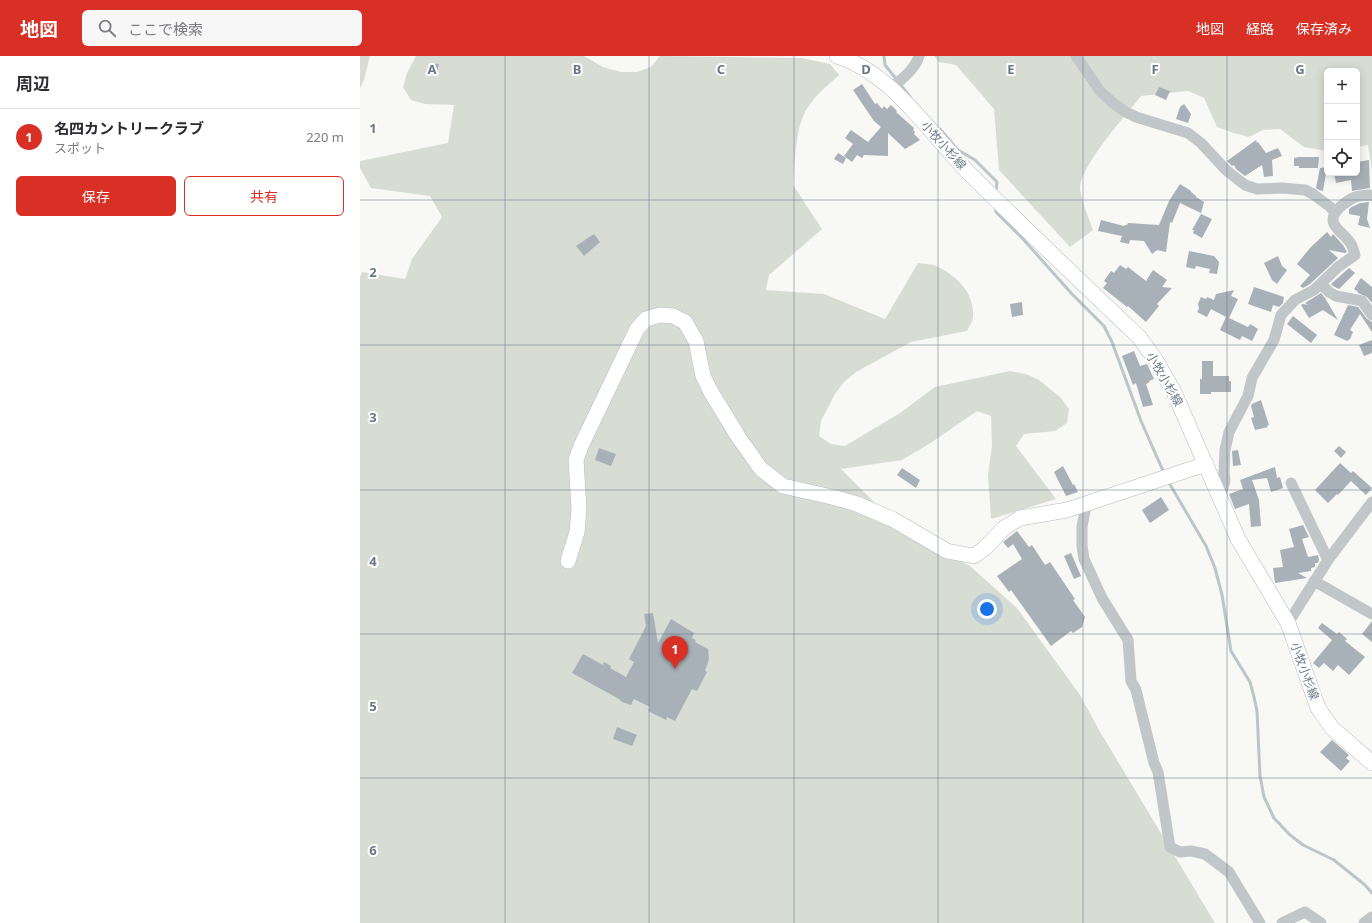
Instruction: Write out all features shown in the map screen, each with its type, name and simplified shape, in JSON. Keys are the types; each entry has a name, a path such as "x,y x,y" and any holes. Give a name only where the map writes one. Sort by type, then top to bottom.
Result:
{"street":[{"name":"小牧小杉線","path":"837,56 850,60 869,70 892,88 966,170 1143,343 1155,359 1174,392 1238,539 1288,623 1318,708 1332,728 1372,763"},
{"path":"892,88 916,63 919,56"},
{"path":"1076,56 1100,90 1113,103 1136,117 1188,133 1201,143 1226,170 1245,185 1257,189 1282,188 1305,190 1313,194 1335,212"},
{"path":"1220,498 1225,481 1225,450 1228,437 1232,426 1248,396 1252,378 1274,340 1281,315 1295,300 1321,284 1330,273 1355,255 1352,244 1338,231 1334,220 1335,212 1348,200 1361,195 1372,195"},
{"path":"1321,284 1329,292 1336,296 1362,301 1372,315"},
{"path":"568,561 577,532 579,509 576,460 581,446 637,329 646,319 660,315 673,316 686,322 696,341 703,376 711,392 739,438 761,469 783,486 857,504 892,519 947,551 974,556 985,548 1004,528 1020,518 1067,510 1085,505 1206,464"},
{"path":"1291,483 1328,560"},
{"path":"1288,623 1328,560 1372,502"},
{"path":"1085,505 1082,527 1084,559 1102,598 1128,640 1131,681 1136,690 1154,764 1158,772 1170,847 1180,852 1191,851 1204,854 1229,872 1260,923"},
{"path":"1314,581 1372,614"},
{"path":"1282,923 1305,912 1321,923"},
{"path":"1364,923 1372,917"}],"shaded area":[{"path":"360,56 370,56 364,80 360,88"},
{"path":"416,56 584,56 603,67 621,72 637,72 651,67 660,56 802,58 830,64 839,75 816,97 805,112 797,138 793,185 822,229 769,275 766,290 824,294 885,319 918,263 930,264 949,273 962,285 971,300 973,317 967,331 911,342 856,372 844,382 835,394 821,421 819,436 831,444 845,446 900,413 935,387 1010,371 1026,374 1039,380 1060,397 1069,409 1067,423 1055,431 1024,434 1016,446 1056,499 991,519 988,475 992,445 991,416 977,411 929,444 902,460 841,469 903,531 970,566 1017,608 1080,695 1099,730 1215,923 360,923 360,277 362,272 405,279 412,259 442,217 430,196 371,188 360,168 360,161 448,143 454,105 425,104 411,100 403,87 407,73"},
{"path":"934,56 1372,56 1372,170 1368,145 1360,146 1360,68 1324,68 1324,150 1304,147 1280,129 1263,130 1249,137 1217,127 1204,98 1188,91 1141,96 1097,152 1083,176 1080,190 1093,230 1070,247 999,170 994,109 956,65 939,62"}],"building":[{"path":"430,63 439,64 437,72 429,71"},
{"path":"862,84 875,104 877,103 882,109 884,106 887,109 891,105 897,111 896,112 914,128 914,134 920,140 905,149 888,133 888,156 864,155 862,158 857,155 852,162 844,156 853,144 845,138 851,130 868,142 881,127 874,121 853,90"},
{"path":"1159,87 1170,91 1166,100 1155,95"},
{"path":"1184,104 1191,114 1188,123 1176,119 1180,107"},
{"path":"1256,140 1266,153 1278,148 1282,156 1272,160 1273,176 1264,177 1262,165 1245,176 1236,169 1234,165 1232,166 1227,161"},
{"path":"838,153 846,158 843,164 834,159"},
{"path":"1319,157 1318,168 1299,168 1299,166 1294,166 1294,158"},
{"path":"1369,160 1370,188 1352,191 1351,180 1336,183 1335,176 1360,176 1360,162"},
{"path":"1324,167 1324,176 1326,176 1323,191 1316,188 1320,168"},
{"path":"1180,184 1204,202 1201,213 1180,203 1172,223 1170,222 1166,252 1157,250 1152,254 1144,241 1130,240 1129,244 1120,242 1122,236 1098,231 1101,220 1124,226 1128,223 1159,225 1169,201"},
{"path":"1369,202 1367,219 1370,228 1358,225 1360,216 1349,214 1349,209 1352,207 1360,203"},
{"path":"1201,214 1212,219 1202,238 1193,233 1194,230 1192,230"},
{"path":"1327,232 1331,237 1333,234 1347,252 1345,253 1329,250 1338,258 1310,284 1303,288 1300,286 1310,275 1297,264 1310,248"},
{"path":"594,234 600,242 584,256 576,246"},
{"path":"1189,251 1214,256 1219,262 1217,274 1209,273 1210,269 1196,266 1195,269 1186,267"},
{"path":"1278,256 1282,266 1287,270 1277,284 1272,280 1264,263"},
{"path":"1120,265 1126,269 1128,267 1146,281 1153,270 1167,280 1162,287 1172,288 1157,304 1159,306 1146,322 1128,306 1127,307 1103,288 1107,283 1104,281 1111,271 1114,273"},
{"path":"1349,268 1355,273 1339,289 1331,284"},
{"path":"1361,278 1372,287 1372,303 1367,297 1358,293 1354,289"},
{"path":"1254,287 1284,297 1283,303 1279,307 1273,305 1271,312 1248,304"},
{"path":"1234,290 1231,296 1238,299 1229,318 1248,327 1250,324 1258,329 1252,341 1242,336 1240,340 1220,330 1226,317 1211,309 1207,317 1197,312 1201,297 1206,299 1207,297 1214,300 1216,294"},
{"path":"1321,293 1338,320 1323,310 1309,318 1301,305 1308,305 1305,303"},
{"path":"1022,302 1023,315 1012,317 1010,304"},
{"path":"1348,305 1358,307 1367,319 1372,322 1372,332 1360,314 1350,330 1353,332 1350,339 1347,341 1334,335"},
{"path":"1293,316 1317,335 1311,343 1287,324"},
{"path":"1372,340 1372,353 1364,356 1359,345"},
{"path":"1134,351 1140,366 1147,364 1154,379 1146,384 1153,405 1143,407 1136,383 1133,385 1122,356"},
{"path":"1202,361 1213,361 1213,376 1229,376 1229,381 1231,381 1231,392 1211,392 1211,394 1200,394"},
{"path":"1261,400 1269,425 1267,425 1268,427 1255,430 1251,418 1254,417 1251,406 1252,404"},
{"path":"1339,446 1346,452 1341,458 1334,451"},
{"path":"599,448 616,454 611,466 595,460"},
{"path":"1238,450 1241,465 1233,466 1232,451"},
{"path":"1340,463 1351,473 1353,471 1372,488 1366,495 1351,481 1328,503 1315,490"},
{"path":"1063,466 1078,492 1066,496 1054,472"},
{"path":"1275,467 1277,478 1280,477 1283,488 1271,492 1267,478 1252,480 1259,500 1261,526 1251,527 1249,504 1235,509 1229,494 1243,489 1240,480"},
{"path":"902,468 920,480 916,488 897,475"},
{"path":"1161,497 1169,510 1150,523 1142,510"},
{"path":"1303,525 1309,537 1302,539 1308,557 1318,555 1318,563 1315,563 1315,567 1311,568 1311,571 1298,573 1307,578 1275,583 1273,568 1283,567 1280,550 1294,547 1289,529"},
{"path":"1017,531 1029,547 1032,545 1045,565 1050,562 1075,599 1073,600 1085,617 1082,627 1073,633 1071,631 1051,646 1011,590 1009,592 997,576 1022,559 1013,544 1008,548 1003,542"},
{"path":"1071,553 1081,576 1074,579 1064,556"},
{"path":"653,613 658,643 671,619 694,633 692,638 696,640 695,642 708,649 709,659 705,671 707,672 697,691 692,689 675,721 667,717 666,720 648,711 650,707 634,699 631,705 622,702 572,673 583,654 603,665 604,662 611,666 610,668 626,677 634,662 629,659 646,626 644,614"},
{"path":"1372,621 1372,642 1362,634"},
{"path":"1322,623 1337,634 1339,632 1347,639 1345,641 1365,657 1349,675 1338,665 1333,671 1324,663 1319,668 1313,663 1332,640 1318,628"},
{"path":"617,727 637,735 632,746 613,739"},
{"path":"1332,740 1349,755 1346,758 1350,761 1341,771 1320,752"}],"waterway":[{"path":"884,56 885,65 897,80"},
{"path":"900,84 910,97"},
{"path":"940,129 958,150 975,160 997,182 996,194"},
{"path":"995,205 996,212 1023,239 1072,294 1104,326 1112,342 1141,421 1164,473"},
{"path":"1168,481 1206,546 1215,568 1222,595 1231,651 1250,682 1254,697 1257,711 1260,776 1264,797 1274,818 1289,834 1303,845 1334,860 1365,885 1372,893"}],"place":[{"name":"名四カントリークラブ","path":"675,669"}]}
